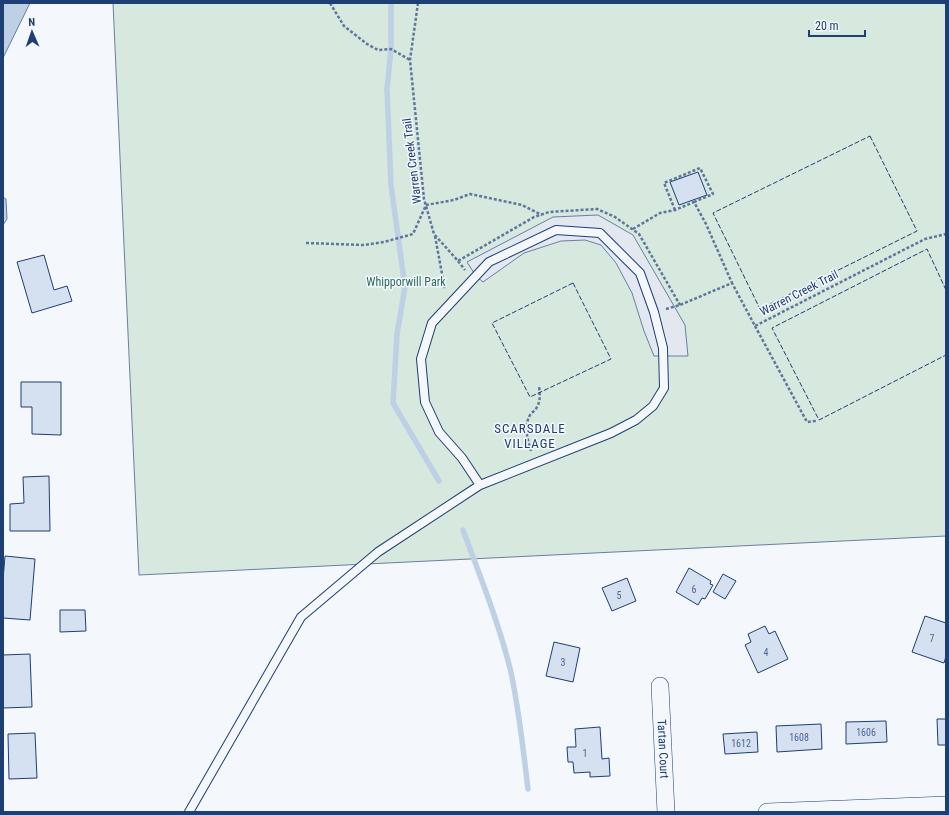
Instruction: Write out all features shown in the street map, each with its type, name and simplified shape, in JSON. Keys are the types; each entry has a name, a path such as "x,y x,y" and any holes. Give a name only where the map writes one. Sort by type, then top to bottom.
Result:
{"street":[{"name":"Tartan Court","path":"660,686 666,812"},
{"path":"767,812 946,805"}],"lane":[{"path":"189,812 301,617 378,552 480,485 611,433 636,420 653,406 664,388 663,348 654,312 640,273 600,233 556,230 489,262 432,323 421,359 425,402 439,432 462,458 480,485"}],"path":[{"path":"330,3 344,26 367,44 378,50 391,49 410,60"},
{"name":"Warren Creek Trail","path":"418,3 410,60 424,199 434,234 458,261 534,217 549,212 597,209 615,217 639,234 680,305 732,283 755,326 925,239 946,234"},
{"path":"633,229 660,213 675,210 713,194 700,168 664,183 675,210"},
{"path":"306,243 364,245 384,242 413,234 426,205 454,200 470,194 522,205 542,215"},
{"path":"694,202 706,224 732,283"},
{"path":"434,234 448,306"},
{"path":"755,326 807,422 816,421"},
{"path":"535,463 528,440 526,425 529,417 539,402 541,396 539,386"}],"green space":[{"name":"Whipporwill Park","path":"113,3 946,3 946,536 139,575"}],"shaded area":[{"path":"598,215 633,235 685,325 688,356 654,356 632,293 616,263 601,245 585,240 561,241 524,253 483,282 476,276 467,262 553,217"}],"water":[{"path":"3,3 30,3 3,58"},
{"path":"3,197 6,199 7,219 3,225"}],"building":[{"path":"698,172 707,195 679,205 670,182"},
{"path":"44,255 54,290 67,286 72,301 32,313 17,262"},
{"path":"21,382 61,382 61,435 32,434 32,407 21,407"},
{"path":"49,476 50,531 10,531 10,504 24,503 23,477"},
{"path":"5,556 35,559 30,620 3,618 3,580"},
{"path":"689,568 711,581 710,584 713,585 705,599 702,598 698,605 676,592"},
{"path":"723,574 736,581 725,599 713,592"},
{"path":"627,578 636,601 612,611 602,588"},
{"path":"60,610 85,610 86,631 60,632"},
{"path":"925,616 946,623 946,656 944,663 912,652"},
{"path":"765,626 769,634 775,631 788,659 758,673 745,645 751,642 748,634"},
{"path":"554,642 580,648 573,682 546,676"},
{"path":"30,654 32,707 3,708 3,655"},
{"path":"937,719 946,719 946,745 938,745"},
{"path":"886,721 887,742 846,744 846,722"},
{"path":"821,724 822,749 777,752 776,726"},
{"path":"600,727 602,759 609,758 610,776 590,777 590,772 574,773 573,762 568,762 567,747 576,747 575,729"},
{"path":"757,732 758,752 725,754 723,734"},
{"path":"35,733 37,778 9,779 8,734"}],"waterway":[{"path":"391,3 391,49 387,89 391,185 405,287 397,334 393,403 439,481"},
{"path":"463,530 494,616 510,668 518,713 528,789"}],"fence":[{"path":"870,136 917,231 760,309 713,213 870,136"},
{"path":"946,290 927,249 772,328 819,420 946,355"},
{"path":"573,283 611,359 530,397 492,323 573,283"}],"district":[{"name":"SCARSDALE VILLAGE","path":"530,436"}]}
